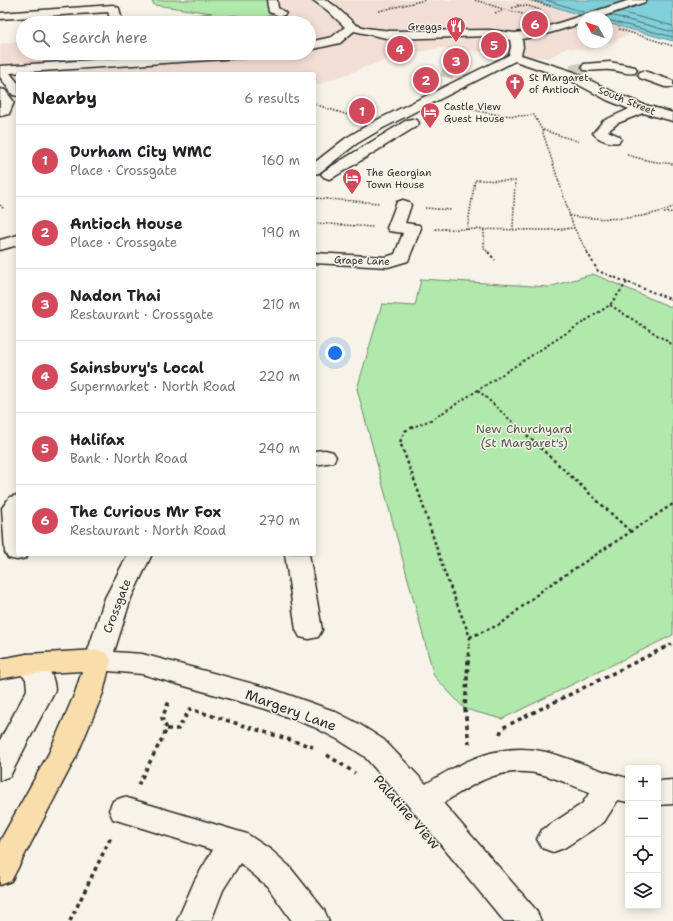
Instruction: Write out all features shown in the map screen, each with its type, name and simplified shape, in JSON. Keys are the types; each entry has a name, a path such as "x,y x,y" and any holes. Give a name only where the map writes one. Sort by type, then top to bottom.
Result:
{"highway":[{"path":"0,669 27,664 98,660 89,694 62,755 0,871"}],"street":[{"path":"272,0 273,10 280,13"},
{"path":"318,0 331,8 352,27 364,31 391,35 489,33 515,37 539,33 577,21"},
{"path":"605,12 641,0"},
{"path":"71,4 84,7 84,10"},
{"path":"0,16 113,8 115,16"},
{"path":"316,44 336,40 352,27"},
{"path":"316,168 351,141 378,125 514,57 518,50 517,40 515,37"},
{"name":"South Street","path":"514,57 567,72 612,97 673,117"},
{"path":"0,70 67,70 160,60"},
{"path":"588,67 610,66 631,70"},
{"path":"0,70 16,90"},
{"path":"458,74 472,78"},
{"path":"644,74 670,84"},
{"path":"0,93 7,102 4,111 0,112"},
{"path":"614,139 600,133 603,128 620,118 643,108"},
{"path":"316,182 418,119"},
{"path":"403,205 395,228 413,228"},
{"name":"Grape Lane","path":"316,258 388,262 396,260 402,257 413,228"},
{"path":"0,245 16,241"},
{"path":"12,553 14,508 16,505"},
{"name":"Crossgate","path":"98,660 118,598 139,556"},
{"path":"297,556 309,630"},
{"name":"Margery Lane","path":"98,660 142,664 182,674 272,700 324,719 349,732 374,748 423,801 524,921"},
{"path":"0,768 41,690 41,680 38,673 27,664"},
{"path":"423,801 482,766 516,759 545,763 619,788 593,813 553,839"},
{"path":"661,793 673,792"},
{"path":"124,810 236,843 260,860 278,876 312,921"},
{"path":"194,921 202,897 219,866 236,843"}],"path":[{"path":"380,11 426,0"},
{"path":"475,0 509,11 525,14"},
{"path":"512,8 528,6 545,12"},
{"path":"616,28 673,46"},
{"path":"466,103 468,108 490,115 512,118 534,115 542,130 569,216 598,271 628,281 673,300"},
{"path":"316,105 378,125"},
{"path":"467,230 475,180 515,181 513,229"},
{"path":"316,198 403,205"},
{"path":"0,205 4,209"},
{"path":"661,213 673,207"},
{"path":"569,216 611,220 641,218 661,213 673,212"},
{"path":"316,223 380,227"},
{"path":"413,228 467,230 557,230 574,228"},
{"path":"484,230 484,248 495,260"},
{"path":"482,766 465,709 470,637 444,571 419,493 400,442 405,431 433,419 610,305 628,281"},
{"path":"610,305 673,345"},
{"path":"478,390 632,532"},
{"path":"470,637 501,624 545,588 673,504"},
{"path":"482,766 502,728 673,643"},
{"path":"162,718 171,697"},
{"path":"166,729 178,729 190,709 318,748"},
{"name":"Palatine View","path":"323,752 359,776"}],"shaded area":[{"path":"248,0 533,0 577,14 577,48 596,48 589,51 567,48 548,58 440,48 393,57 316,85 316,72 16,72 16,79 3,65 0,65 0,44 16,42 16,60 316,60 316,16 202,16"},
{"path":"613,25 635,32 613,41"}],"green space":[{"path":"152,0 267,0 275,14 268,16 184,16 212,13 154,5"},
{"name":"New Churchyard (St Margaret's)","path":"593,274 673,308 673,635 502,719 465,709 434,676 357,389 382,304 415,306 421,279 549,287"}],"water":[{"path":"533,0 673,0 673,41 613,25 613,12 577,12 577,14"}],"tunnel":[{"path":"571,71 588,67"},
{"path":"442,70 458,74"}],"place":[{"name":"The Curious Mr Fox","path":"535,24"},
{"name":"Greggs","path":"456,43"},
{"name":"Halifax","path":"494,45"},
{"name":"Sainsbury's Local","path":"400,49"},
{"name":"Nadon Thai","path":"456,61"},
{"name":"Antioch House","path":"426,80"},
{"name":"St Margaret of Antioch","path":"515,100"},
{"name":"Durham City WMC","path":"362,111"},
{"name":"Castle View Guest House","path":"430,129"},
{"name":"The Georgian Town House","path":"352,195"}]}
